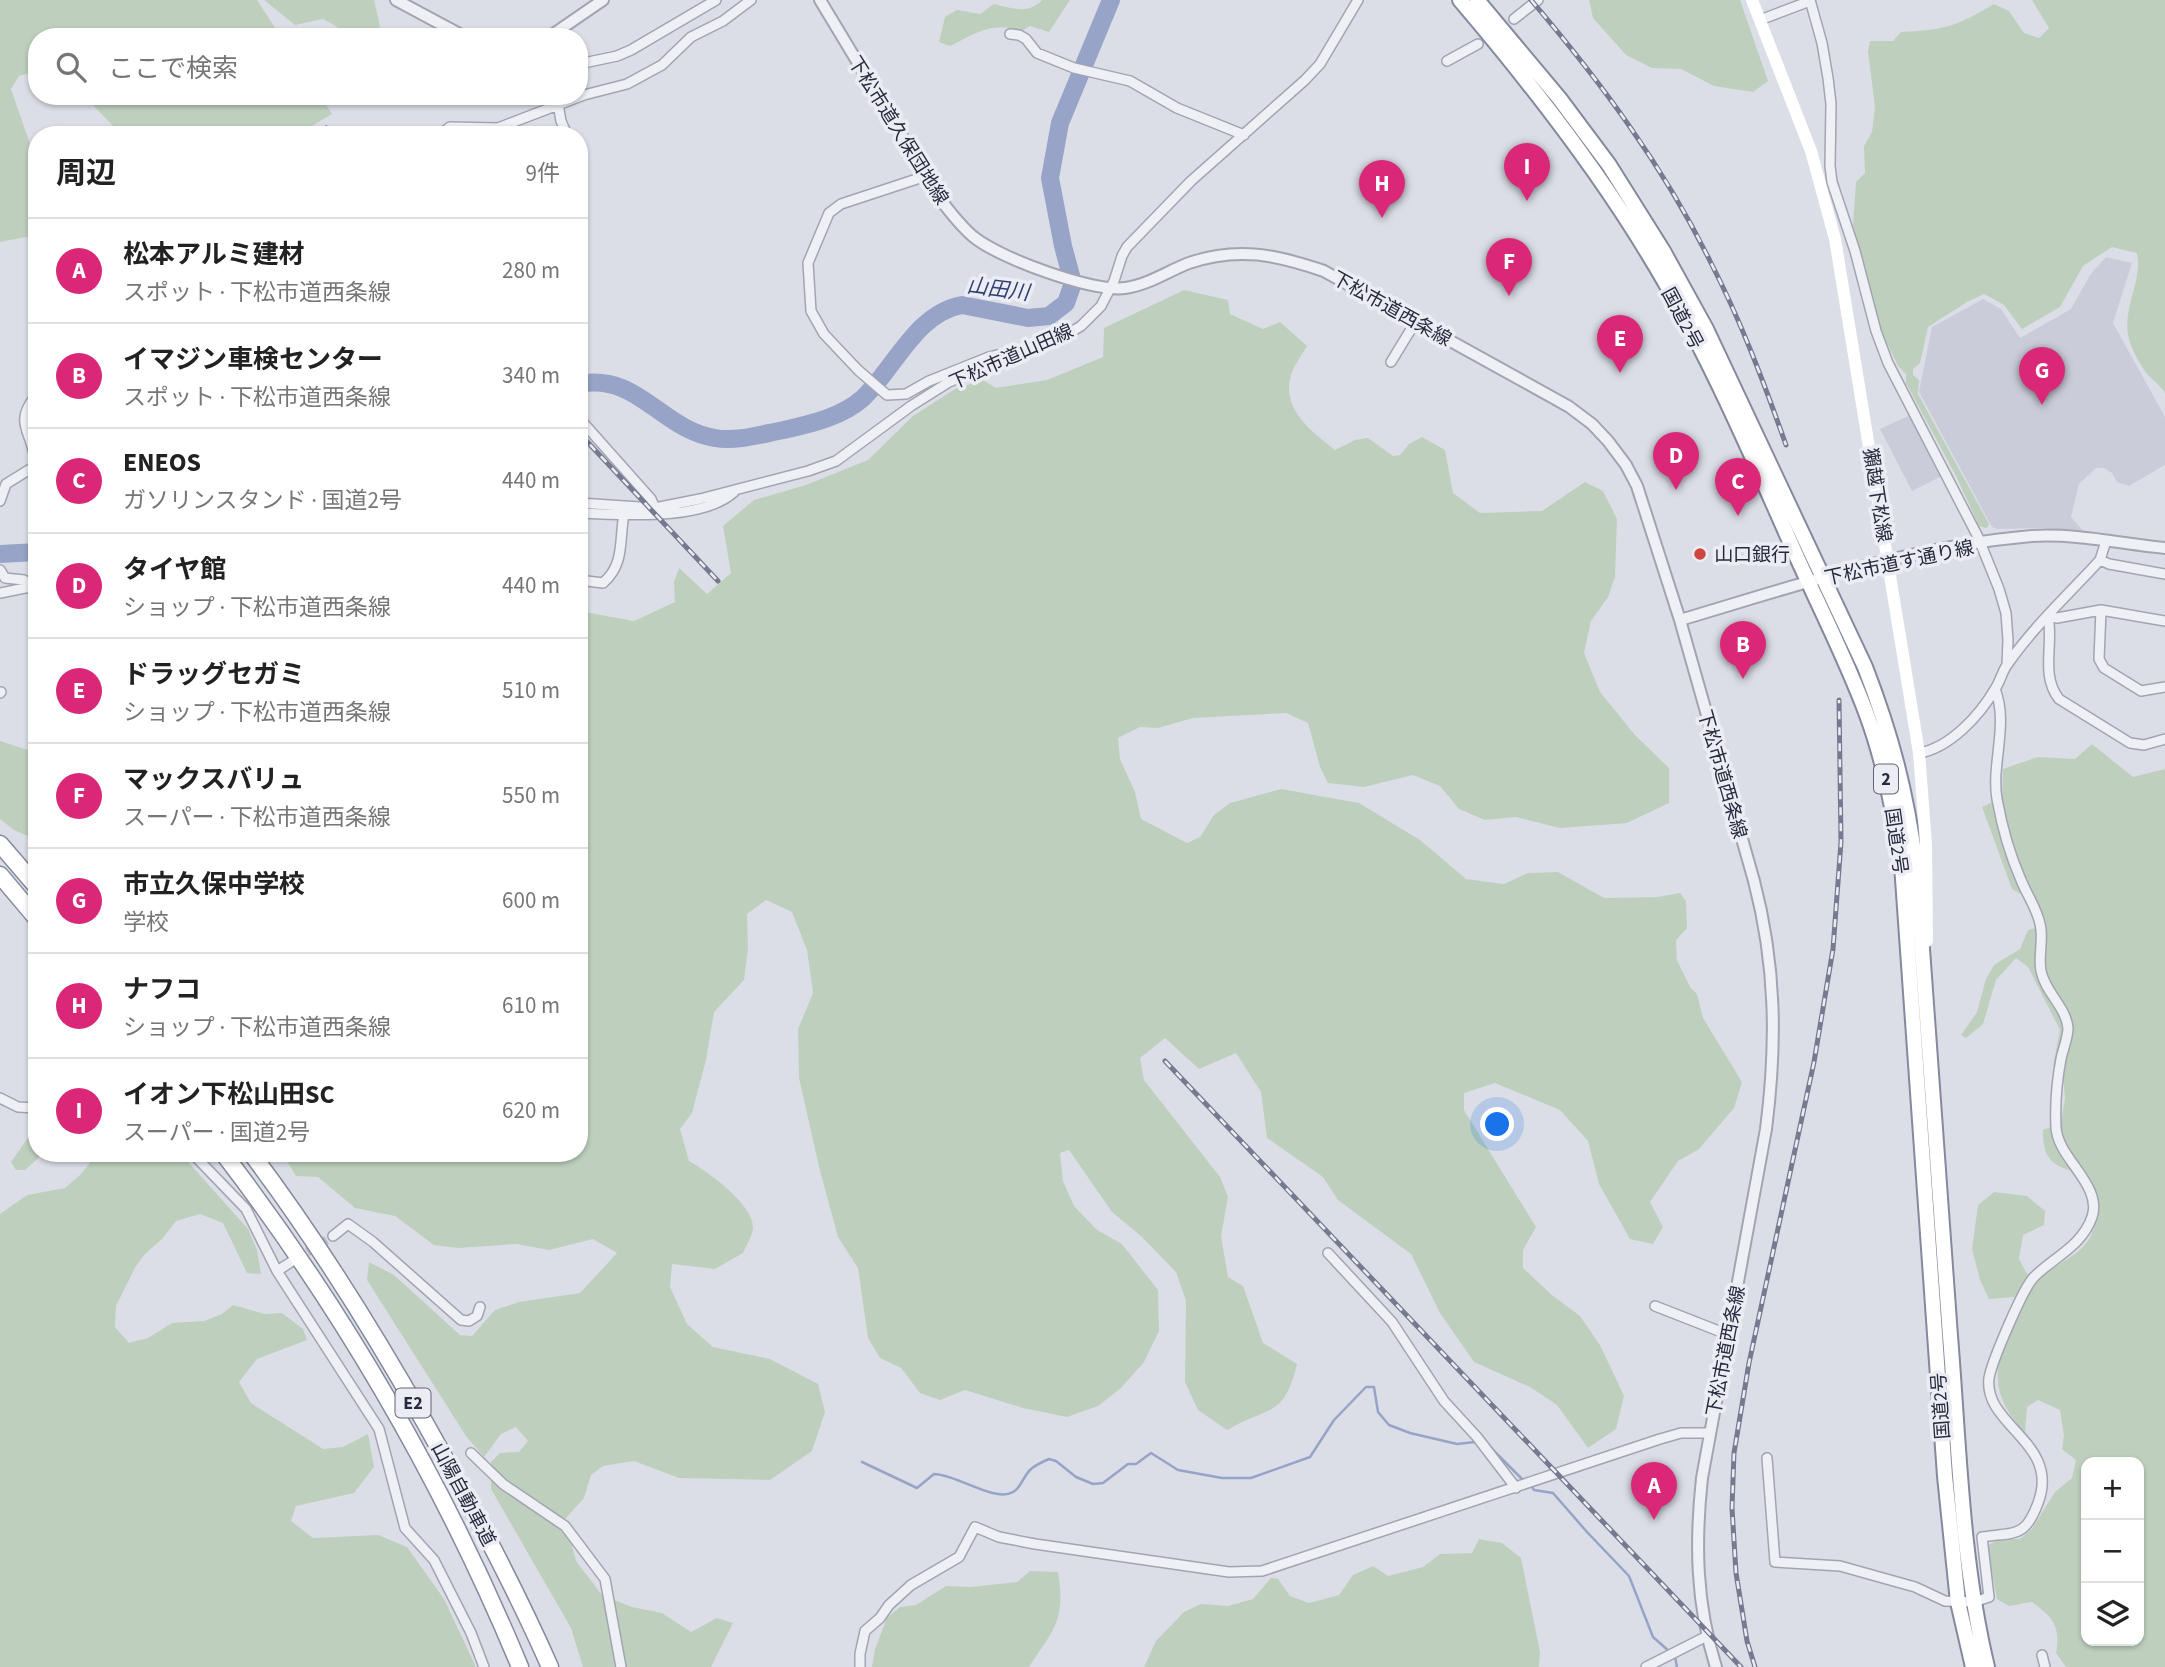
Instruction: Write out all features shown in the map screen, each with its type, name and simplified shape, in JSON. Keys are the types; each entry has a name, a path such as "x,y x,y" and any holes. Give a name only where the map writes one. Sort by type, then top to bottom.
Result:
{"highway":[{"name":"国道2号","path":"1460,0 1549,108 1597,173 1650,256 1721,392 1868,716 1894,811 1902,865 1944,1476 1958,1602 1973,1667"},
{"name":"国道2号","path":"1477,0 1609,165 1663,251 1706,329 1824,578 1865,667 1898,761 1908,806 1916,866 1962,1499 1974,1601 1987,1667"},
{"path":"0,844 28,877"},
{"path":"0,875 28,908"},
{"name":"山陽自動車道","path":"230,1162 291,1246 387,1398 447,1510 520,1667"},
{"name":"山陽自動車道","path":"257,1162 310,1235 405,1388 491,1543 550,1667"}],"main road":[{"name":"獺越下松線","path":"1752,0 1811,151 1835,239 1919,753 1926,844 1926,1005"}],"street":[{"path":"396,0 448,28"},
{"path":"565,28 603,0"},
{"path":"588,62 631,50 716,0"},
{"path":"588,95 627,84 650,72 691,37 723,21 751,0"},
{"name":"下松市道久保団地線","path":"820,0 926,176 957,221 976,239 1001,254 1111,288"},
{"name":"下松市道山田線","path":"588,504 655,508 685,503 808,471 836,461 949,382 1061,338 1081,326 1096,314 1111,288 1128,247 1191,181 1320,64 1358,0"},
{"path":"1514,19 1538,0"},
{"path":"1760,20 1810,1 1822,43 1828,78 1832,182 1855,251 1875,331 1888,363 1981,544 1999,589 2006,613 2007,665"},
{"path":"1010,34 1026,39 1037,53 1087,72 1130,80 1177,108 1244,135"},
{"path":"1447,61 1478,44"},
{"path":"503,126 556,105"},
{"path":"558,105 563,126"},
{"path":"926,176 841,204 829,213 808,263 811,311 830,342 887,395 906,394 929,381 989,357 1001,354 1012,356"},
{"name":"下松市道西条線","path":"1111,288 1143,284 1189,263 1216,256 1263,254 1289,259 1324,271 1568,406 1592,424 1608,441 1626,465 1637,486 1680,620 1754,881 1764,920 1769,956 1774,1042 1766,1129 1702,1478 1697,1532 1698,1571 1707,1636 1716,1667"},
{"path":"1391,362 1416,321"},
{"path":"28,405 24,418 28,435"},
{"path":"588,428 651,499 655,508"},
{"path":"0,501 6,484 28,470"},
{"path":"588,513 681,513 722,499 738,488"},
{"path":"588,581 603,583 615,573 619,562 624,514"},
{"name":"下松市道す通り線","path":"1680,620 1888,560 2034,536 2165,548"},
{"path":"1919,753 1938,748 1957,735 1995,689 2007,665 2100,560 2106,541"},
{"path":"2100,560 2165,574"},
{"path":"0,570 5,578 28,582"},
{"path":"0,593 28,587"},
{"path":"2048,616 2057,618 2101,610 2165,621"},
{"path":"2101,610 2099,659 2104,668 2141,691 2165,687"},
{"path":"2048,616 2048,679 2059,699 2130,743 2144,745 2165,739"},
{"path":"1767,1458 1775,1562 1840,1566 1915,1587 1945,1601 1974,1601 1989,1597 1982,1537 2021,1531 2031,1522 2043,1490 2044,1479 2040,1464 2003,1416 1991,1395 1989,1380 1996,1354 2032,1279 2073,1247 2085,1232 2093,1214 2091,1196 2082,1175 2070,1161 2056,1130 2061,1062 2068,1030 2066,1018 2048,990 2041,972 2041,925 2010,850 1997,797 1996,766 2000,737 1998,697 1995,689"},
{"path":"0,1098 18,1107 28,1108"},
{"path":"201,1162 246,1209 277,1271 379,1429 405,1528 434,1560 471,1633 484,1667"},
{"path":"333,1236 348,1224 373,1242 461,1320 469,1321 477,1316 480,1307"},
{"path":"1328,1253 1392,1322 1448,1406 1477,1437 1516,1488"},
{"path":"277,1271 291,1262"},
{"path":"1655,1306 1729,1335"},
{"path":"860,1667 865,1631 911,1585 959,1557 975,1527 999,1536 1035,1544 1229,1573 1249,1573 1262,1571 1681,1433 1710,1433"},
{"path":"471,1453 503,1484 565,1527 605,1579 621,1667"},
{"path":"1646,1667 1707,1636"},
{"path":"2042,1655 2045,1667"}],"shaded area":[{"path":"2106,257 2132,263 2113,323 2165,417 2165,465 2129,486 2117,482 2112,473 2104,468 2096,468 2079,484 2071,517 2083,531 1992,527 1919,392 1932,327 1983,299 2001,309 2020,338 2071,309 2090,275"},
{"path":"1910,415 1942,476 1912,491 1880,429"}],"green space":[{"path":"0,0 257,0 275,28 28,28 28,74 19,76 11,89 28,138 28,237 0,242"},
{"path":"264,0 374,0 380,26 339,28 323,19 295,25"},
{"path":"1042,0 1070,0 1049,32 1030,26 1022,31 1001,27 976,33 950,46 939,42 945,17 957,10 980,14 994,4 1025,9"},
{"path":"1589,0 1740,0 1768,81 1753,92 1714,86 1681,69 1652,68 1626,55 1593,18"},
{"path":"2032,0 2165,0 2165,393 2144,369 2129,339 2128,317 2137,274 2137,253 2112,247 2083,266 2060,307 2022,329 2004,305 1984,294 1928,327 1920,363 1913,369 1913,375 1919,380 1918,394 1989,524 1987,528 1979,526 1956,476 1906,383 1906,374 1898,366 1881,331 1853,225 1856,182 1865,173 1864,146 1872,132 1875,107 1868,51 1870,41 1893,41 1901,32 1950,26 1994,4 2009,11 2024,33 2039,38 2049,28"},
{"path":"93,105 326,105 332,114 312,126 113,126"},
{"path":"1184,290 1228,300 1230,314 1263,329 1280,322 1307,346 1291,375 1290,399 1308,427 1335,450 1355,440 1368,438 1393,456 1400,455 1409,444 1422,437 1445,450 1453,493 1480,513 1542,511 1585,482 1603,491 1617,519 1615,577 1608,597 1591,621 1584,653 1600,692 1635,735 1669,768 1669,803 1627,823 1560,828 1516,817 1485,820 1459,809 1440,786 1413,775 1364,787 1328,783 1320,767 1308,723 1286,713 1193,718 1158,728 1140,727 1118,738 1120,759 1135,792 1141,819 1187,843 1200,837 1214,815 1230,803 1281,789 1359,803 1420,840 1466,879 1504,884 1528,873 1558,872 1604,898 1658,897 1680,893 1686,901 1687,928 1676,940 1677,960 1690,987 1697,994 1703,1018 1742,1082 1734,1108 1699,1149 1678,1161 1650,1202 1663,1227 1653,1244 1630,1239 1599,1184 1588,1141 1560,1110 1495,1083 1464,1093 1464,1110 1536,1227 1523,1250 1523,1268 1580,1316 1600,1345 1624,1396 1616,1429 1588,1448 1557,1405 1530,1387 1474,1362 1440,1313 1411,1254 1338,1200 1323,1177 1267,1138 1261,1092 1236,1053 1199,1069 1165,1038 1140,1058 1144,1080 1220,1177 1228,1197 1221,1236 1228,1277 1243,1286 1263,1343 1297,1364 1286,1394 1273,1408 1227,1430 1198,1410 1185,1382 1186,1301 1176,1272 1142,1237 1112,1212 1069,1150 1060,1153 1063,1181 1074,1206 1097,1230 1122,1244 1158,1290 1159,1331 1144,1362 1121,1388 1098,1406 1067,1417 1023,1408 965,1390 940,1400 920,1393 901,1368 880,1358 868,1338 858,1268 838,1237 799,1078 798,1029 813,993 807,950 792,912 766,900 747,914 748,949 744,980 714,1012 706,1060 692,1113 680,1129 689,1161 717,1180 746,1208 753,1230 743,1253 715,1269 672,1264 670,1287 687,1324 713,1347 770,1359 818,1384 825,1412 812,1451 770,1480 679,1478 634,1461 603,1466 591,1475 584,1498 565,1519 576,1561 602,1595 632,1607 662,1613 691,1632 717,1618 733,1623 711,1667 583,1667 571,1628 491,1489 491,1462 500,1453 519,1452 528,1441 516,1427 501,1434 484,1457 466,1436 367,1280 369,1262 394,1275 460,1335 472,1336 495,1310 519,1302 580,1293 617,1253 593,1239 549,1250 517,1244 458,1248 434,1245 395,1216 355,1208 318,1177 296,1176 287,1162 588,1162 588,613 634,621 675,602 674,582 679,568 707,594 731,573 723,526 754,500 806,485 868,460 913,416 955,389 983,380 996,388 1047,380 1103,357 1104,328"},
{"path":"0,741 28,750 28,836 0,819"},
{"path":"2092,744 2133,777 2165,769 2165,1667 2066,1667 2056,1653 2057,1636 2054,1623 2045,1613 2032,1602 2009,1606 1997,1599 1987,1546 1999,1539 2020,1539 2032,1529 2055,1492 2072,1478 2076,1460 2062,1449 2064,1435 2060,1410 2038,1400 2027,1407 2025,1433 2003,1401 1999,1387 2000,1358 2021,1309 2014,1297 1989,1299 1980,1280 1972,1249 1978,1205 1994,1192 2027,1196 2045,1211 2044,1225 2023,1235 2019,1259 2027,1274 2040,1277 2082,1248 2094,1229 2096,1218 2094,1195 2085,1173 2059,1166 2048,1157 2045,1150 2043,1130 2061,1123 2065,1098 2063,1077 2053,1066 2060,1030 2028,967 2016,958 1996,980 1983,1024 1966,1038 1961,1035 1977,1012 1986,979 1994,965 2020,949 2028,930 2044,926 2034,902 2012,889 1982,807 2002,798 2003,769 2038,757 2075,759"},
{"path":"28,1138 28,1162 34,1162 25,1170 16,1170 11,1162"},
{"path":"91,1162 188,1162 248,1229 257,1250 261,1274 247,1273 223,1223 200,1214 176,1221 136,1266 116,1306 115,1327 129,1343 148,1338 172,1323 204,1321 222,1314 233,1305 265,1314 282,1313 303,1329 307,1340 257,1359 239,1382 251,1403 323,1449 343,1447 368,1434 374,1467 354,1493 296,1506 291,1521 313,1538 378,1535 407,1547 444,1599 476,1667 0,1667 0,1214 27,1195 65,1188"},
{"path":"1479,1539 1502,1543 1521,1558 1540,1652 1539,1667 1144,1667 1156,1641 1184,1612 1201,1604 1228,1606 1253,1599 1271,1578 1278,1579 1290,1596 1309,1603 1339,1595 1353,1575 1373,1566 1388,1576 1423,1567 1440,1554 1472,1553"},
{"path":"1030,1571 1058,1572 1060,1602 1056,1623 1029,1667 872,1667 875,1649 887,1618 900,1607 916,1605 946,1586 971,1587 1017,1582"}],"waterway":[{"name":"山田川","path":"588,384 617,386 696,433 723,439 741,438 815,422 855,405 874,386 919,330 946,310 962,305 1028,318 1049,316 1066,303 1073,283 1050,178 1060,123 1111,0"},
{"name":"山田川","path":"0,554 28,552"},
{"path":"862,1462 917,1488 934,1474 996,1494 1013,1492 1032,1468 1049,1459 1056,1461 1076,1477 1093,1484 1103,1483 1128,1464 1136,1464 1151,1453 1178,1470 1222,1478 1251,1478 1310,1457 1334,1420 1366,1387 1374,1387 1378,1412 1389,1425 1457,1444 1475,1442"},
{"path":"1484,1441 1523,1480"},
{"path":"1532,1487 1534,1490 1553,1493 1629,1576 1653,1637 1670,1652"},
{"path":"1675,1657 1677,1667"}],"tunnel":[{"path":"296,1259 333,1236"}],"railway":[{"path":"1531,0 1606,93 1652,159 1693,227 1732,307 1761,375 1786,445"},
{"path":"588,443 718,581"},
{"path":"1755,1667 1747,1641 1736,1573 1732,1508 1734,1453 1749,1363 1814,1062 1833,949 1841,842 1839,700"},
{"path":"1165,1061 1741,1667"}],"place":[{"name":"イオン下松山田SC","path":"1527,201"},
{"name":"ナフコ","path":"1382,218"},
{"name":"マックスバリュ","path":"1509,296"},
{"name":"ドラッグセガミ","path":"1620,373"},
{"name":"市立久保中学校","path":"2042,405"},
{"name":"タイヤ館","path":"1676,490"},
{"name":"ENEOS","path":"1738,516"},
{"name":"山口銀行","path":"1700,554"},
{"name":"イマジン車検センター","path":"1743,679"},
{"name":"松本アルミ建材","path":"1654,1520"}]}
